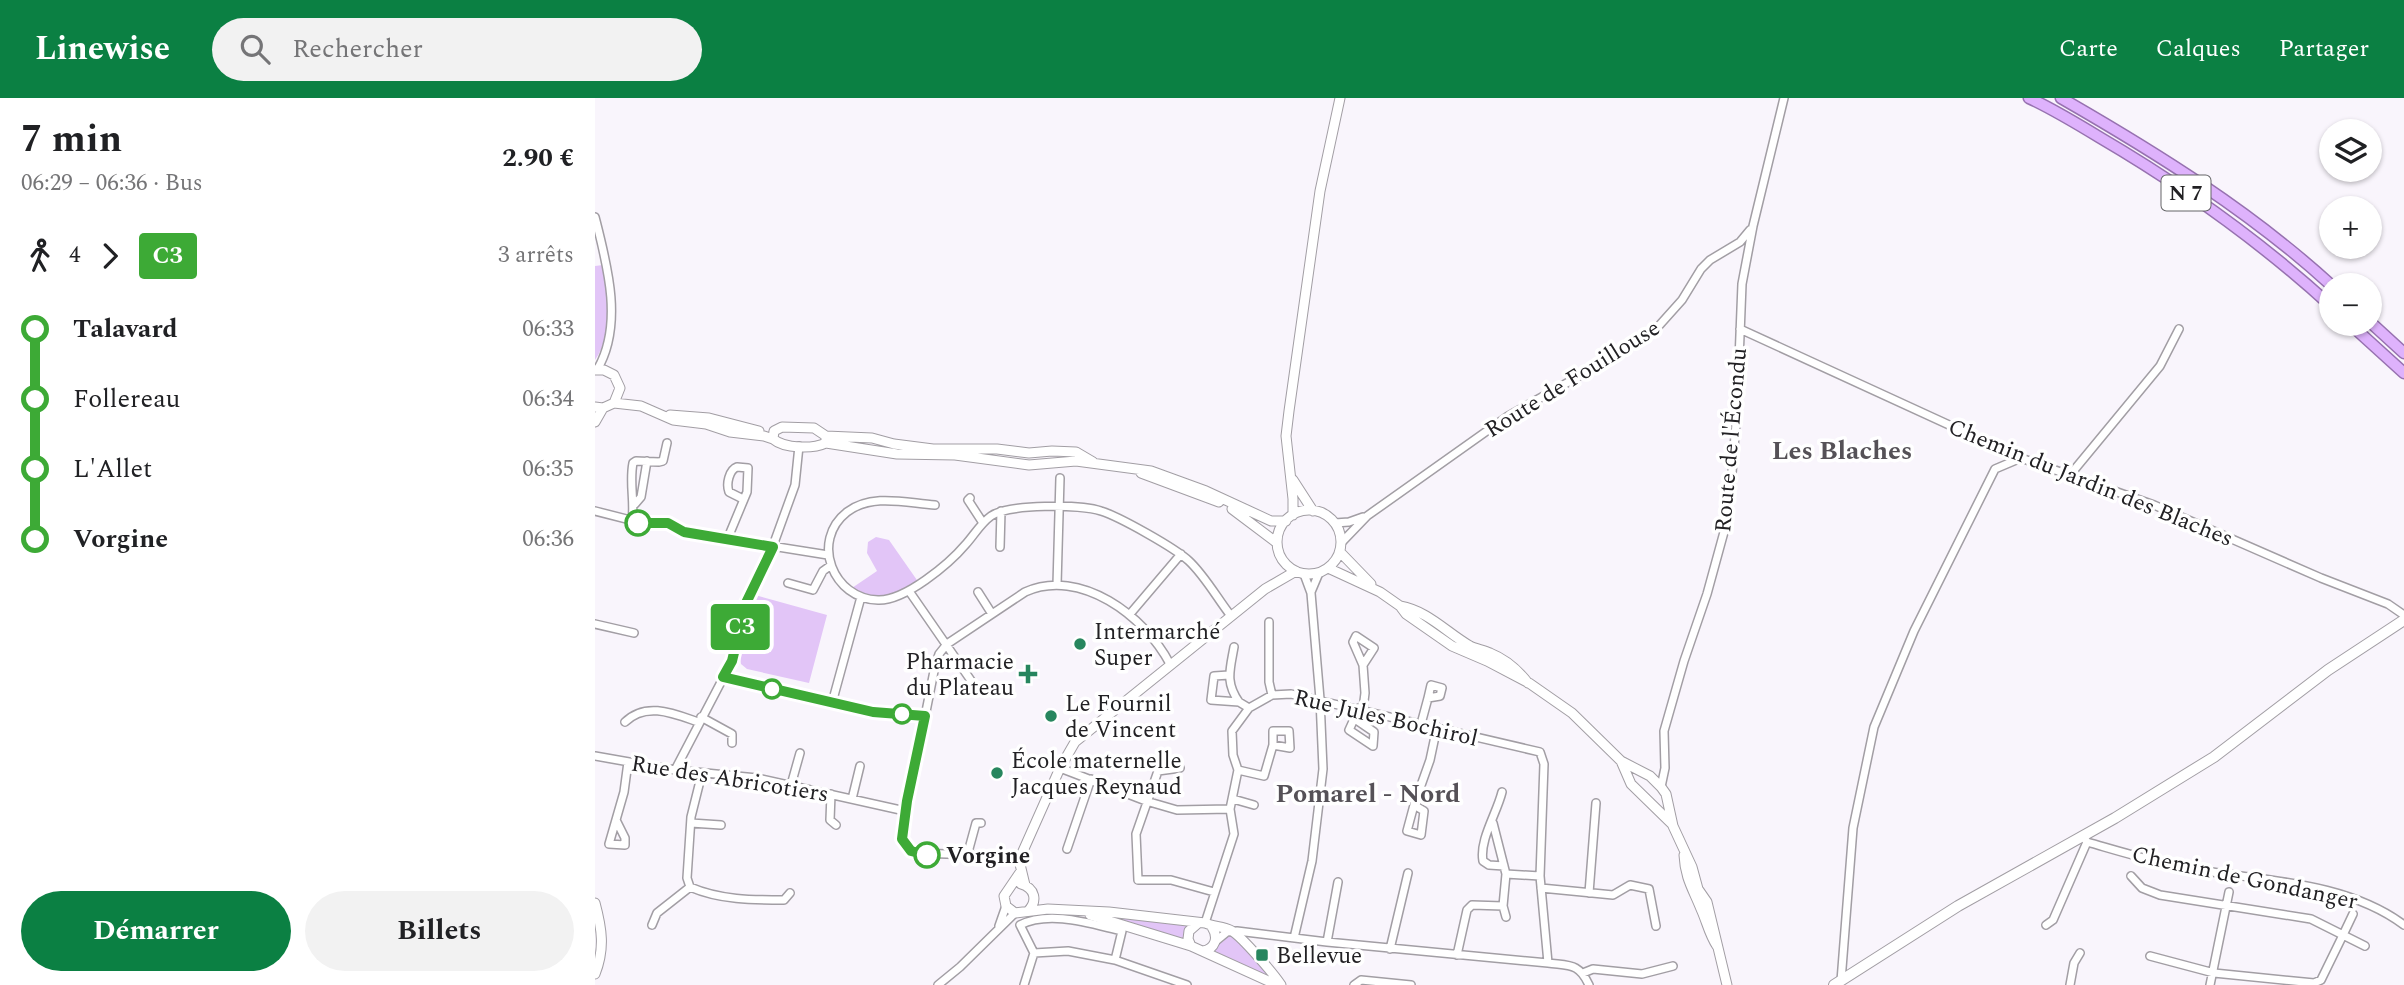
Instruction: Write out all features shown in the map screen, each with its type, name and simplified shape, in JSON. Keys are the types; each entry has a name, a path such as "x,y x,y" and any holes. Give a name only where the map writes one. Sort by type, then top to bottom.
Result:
{"highway":[{"name":"N 7","path":"2029,98 2167,179 2240,232 2319,295"},
{"name":"N 7","path":"2060,98 2137,142 2226,202 2319,274"},
{"path":"2382,333 2404,352"},
{"path":"2363,336 2404,373"}],"main road":[{"path":"1838,983 1958,906 2085,839 2214,757 2328,670 2404,620"}],"street":[{"path":"1265,589 1277,575 1281,558 1277,543 1279,531 1289,518 1293,499 1286,436 1321,191 1340,98"},
{"path":"1753,226 1784,98"},
{"path":"595,217 605,257 610,295 606,354 610,372 617,379 620,388 641,406"},
{"name":"Route de l'Écondu","path":"1661,787 1664,731 1724,532 1737,411 1742,284 1753,226"},
{"name":"Route de Fouillouse","path":"1340,547 1367,516 1508,416 1655,329 1682,300 1701,268 1740,242 1753,226"},
{"name":"Chemin du Jardin des Blaches","path":"1740,329 2021,458 2182,516 2286,563 2388,604 2404,615"},
{"path":"2070,475 2160,366 2179,329"},
{"path":"606,354 596,370 610,372"},
{"path":"614,403 620,388"},
{"path":"595,422 599,407 614,403 641,406 662,414 709,418 773,435 782,445 816,446 826,439"},
{"path":"773,435 782,427 814,428 826,439 897,454 955,455 1029,465 1076,461 1151,471 1186,483 1271,521 1313,511 1321,513 1335,523 1340,547 1380,592 1400,606 1406,614 1452,646 1529,683 1572,713 1630,771 1650,776 1661,787 1683,850 1684,868 1691,892 1702,910 1709,934 1718,949 1727,985"},
{"path":"632,521 635,504 631,476 633,463 663,461 667,443"},
{"path":"675,770 732,661 746,603 773,547 795,485 799,446"},
{"path":"1838,983 1853,828 1874,727 1915,631 1995,469 2021,458"},
{"path":"635,504 641,497 647,461"},
{"path":"727,540 747,492 748,468 737,467 731,472 727,488 729,492 743,499"},
{"path":"1288,469 1313,511"},
{"path":"1136,471 1221,503 1277,543"},
{"path":"1057,585 1060,478"},
{"path":"969,498 983,523"},
{"path":"935,505 876,500 862,504 842,516 834,526 828,555 831,566 849,590 862,597 879,600 895,598 909,591 954,556 983,523 1001,511 1018,507 1099,510 1181,554 1194,566 1231,616"},
{"path":"595,511 646,524 668,523 684,532 828,555"},
{"path":"1000,547 1001,511"},
{"name":"Route de Fouillouse","path":"1335,523 1367,516"},
{"path":"1311,593 1340,547"},
{"path":"1130,614 1181,554"},
{"path":"1281,558 1300,573 1311,593 1323,769 1312,861 1294,938"},
{"path":"788,583 813,590 823,571 831,566"},
{"path":"1048,909 1034,899 1032,891 1025,885 1019,860 1068,752 1084,733 1286,575 1323,571 1380,592"},
{"path":"1019,860 1015,857 927,855 907,848 902,839 905,811 939,654 947,644 1035,587 1057,585 1082,587 1130,614 1170,664"},
{"path":"909,591 972,682"},
{"path":"978,592 992,614"},
{"path":"832,703 862,597"},
{"path":"1269,622 1269,682 1272,695"},
{"path":"595,624 634,633"},
{"path":"1205,925 1234,834 1230,808 1238,770 1233,755 1232,731 1248,708 1239,702 1230,689 1229,675 1234,647"},
{"path":"1355,719 1365,693 1363,665"},
{"path":"1229,675 1214,676 1211,700 1239,702"},
{"path":"723,677 873,712 925,716"},
{"name":"Rue Jules Bochirol","path":"1248,708 1272,695 1291,694 1540,752 1544,764 1540,876 1548,963"},
{"path":"1421,724 1428,698"},
{"path":"625,722 635,714 666,711 700,720 732,734 732,743"},
{"path":"1414,805 1430,760 1437,727"},
{"path":"1238,770 1264,776 1273,745"},
{"path":"791,785 800,753"},
{"name":"Rue des Abricotiers","path":"595,756 675,770 757,778 905,811"},
{"path":"616,820 624,792 628,762"},
{"path":"852,799 860,766"},
{"path":"1060,768 1177,810 1230,808"},
{"path":"1180,768 1158,771 1146,801 1136,834 1138,880 1171,880 1214,892"},
{"path":"1630,771 1631,784 1673,826"},
{"path":"1650,776 1663,772"},
{"path":"702,773 691,823 687,878 690,887 708,895 747,900 784,900 790,894"},
{"path":"1067,849 1091,779"},
{"path":"1502,792 1486,835 1483,861 1505,870 1540,876"},
{"path":"831,794 830,820 836,825"},
{"path":"1233,799 1254,805"},
{"path":"1589,893 1596,803"},
{"path":"1661,814 1670,808"},
{"path":"1493,822 1505,870 1503,906 1506,917"},
{"path":"691,823 721,825"},
{"path":"967,856 976,823 981,823"},
{"path":"2046,925 2053,920 2085,839"},
{"name":"Chemin de Gondanger","path":"2085,839 2189,869 2349,895 2385,910 2404,925"},
{"path":"999,927 1006,906 1004,896 1021,871"},
{"path":"1390,948 1408,873"},
{"path":"2131,876 2142,888 2160,895 2311,919 2365,946"},
{"path":"1327,942 1338,882"},
{"path":"1013,885 1025,885"},
{"path":"1541,888 1613,895 1630,886 1649,888 1656,926"},
{"path":"652,925 657,913 690,887"},
{"path":"2210,985 2229,892"},
{"path":"1028,911 1034,899"},
{"path":"595,903 602,930 602,944 595,974"},
{"path":"1457,955 1467,909 1472,905 1503,906"},
{"path":"1006,906 1015,913"},
{"path":"938,985 1015,913 1048,909 1128,914 1232,931 1548,963 1576,967 1583,973 1589,985"},
{"path":"1075,911 1191,946 1206,955 1279,985"},
{"path":"2150,956 2214,973 2320,983 2353,915"},
{"path":"1024,985 1034,953 1020,925 1041,919 1064,920 1122,931 1115,960"},
{"path":"1191,946 1188,935 1191,928 1205,925 1216,933 1216,941"},
{"path":"1203,951 1232,931"},
{"path":"1232,931 1279,985"},
{"path":"1034,953 1068,951 1115,960 1187,985"},
{"path":"2070,985 2074,963 2080,953"},
{"path":"1583,973 1593,969 1642,974 1672,966"},
{"path":"1354,985 1361,980 1411,985"}],"shaded area":[{"path":"603,265 607,302 606,327 601,350 595,360 595,266"},
{"path":"876,537 889,540 919,583 879,600 849,590 877,571 867,553 868,542"},
{"path":"755,595 827,615 809,683 747,669 741,664 740,655"},
{"path":"1112,915 1187,925 1185,941 1112,918"},
{"path":"1231,934 1267,972 1265,977 1214,955 1213,951 1223,938"}],"bus line":[{"name":"C3","path":"638,523 668,523 684,532 773,547 746,603 732,661 723,677 873,712 925,716 902,839 911,851 927,855"}],"place":[{"name":"Intermarché Super","path":"1080,644"},
{"name":"Pharmacie du Plateau","path":"1028,674"},
{"name":"Le Fournil de Vincent","path":"1051,716"},
{"name":"École maternelle Jacques Reynaud","path":"997,773"},
{"name":"Vorgine","path":"927,855"},
{"name":"Bellevue","path":"1262,955"}],"district":[{"name":"Les Blaches","path":"1842,450"},
{"name":"Pomarel - Nord","path":"1368,793"}]}
